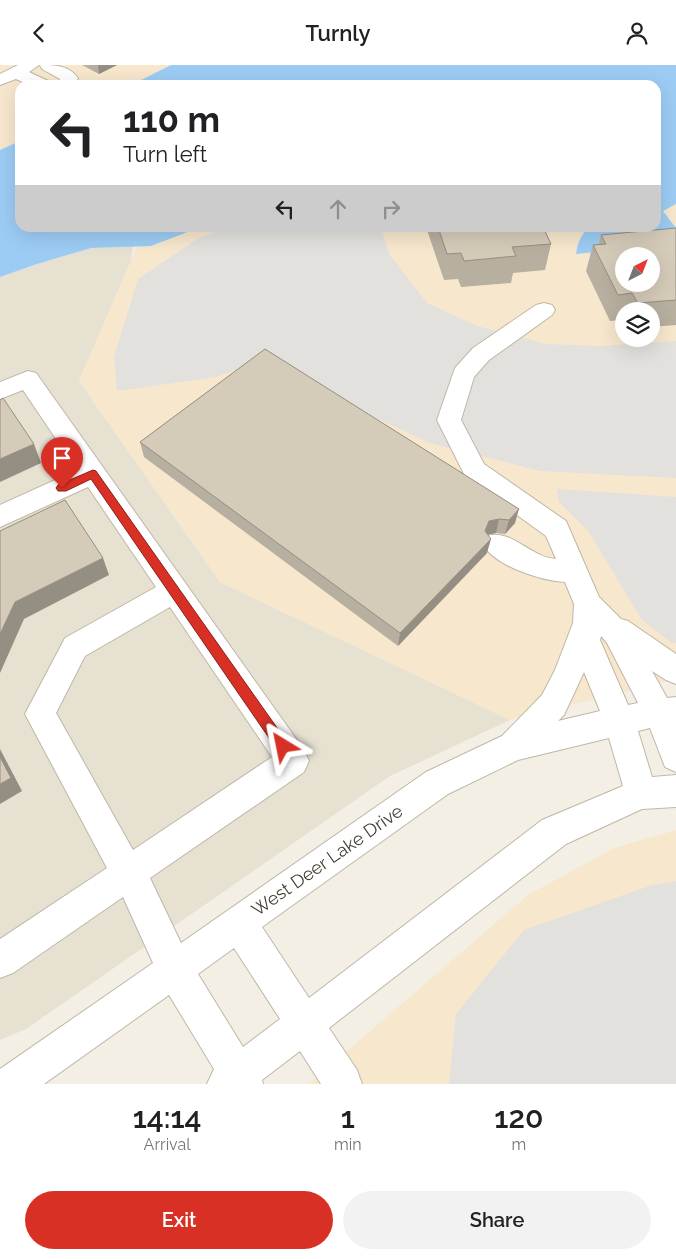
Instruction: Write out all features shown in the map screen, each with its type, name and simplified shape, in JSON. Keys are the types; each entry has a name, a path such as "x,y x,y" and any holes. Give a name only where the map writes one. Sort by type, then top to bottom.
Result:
{"street":[{"path":"48,65 70,78 69,80"},
{"path":"0,80 27,67 38,80"},
{"path":"544,310 481,354 469,367 463,374 449,420 475,471 557,529 592,616 617,635 667,711 676,757"},
{"path":"0,391 28,379 293,761 0,960"},
{"path":"0,517 93,474"},
{"path":"496,544 527,562 550,570 574,571"},
{"path":"174,591 74,647 40,715 143,900 174,969 236,1081 304,1024 554,832 641,795 676,791"},
{"path":"592,616 676,671"},
{"path":"592,616 586,640 619,721 641,795"},
{"path":"513,745 552,705 569,673 592,616"},
{"name":"West Deer Lake Drive","path":"12,1084 437,783 513,745 667,711"},
{"path":"239,923 343,1084"}],"shaded area":[{"path":"0,65 171,65 141,80 15,80 15,143 0,150"},
{"path":"217,65 676,65 676,679 510,720 220,582 79,381 143,232 661,232 661,80 546,80"},
{"path":"216,232 381,232 390,255 427,303 477,326 546,344 660,347 660,342 676,341 676,478 540,471 430,443 342,402 275,356 216,377 117,391 114,357 138,279 199,238"},
{"path":"133,246 131,261 79,381 220,582 510,720 390,776 26,1029 0,1040 0,277 91,248"},
{"path":"557,489 676,497 676,643 671,642 642,620 589,532 559,502"},
{"path":"676,830 676,1084 309,1084 528,895 614,848"},
{"path":"676,881 676,1084 449,1084 456,1014 524,930 652,885"}],"water":[{"path":"171,65 676,65 676,204 663,211 676,228 676,244 646,247 615,247 615,250 576,254 584,232 661,232 661,80 141,80"},
{"path":"15,143 15,232 188,232 151,246 91,248 0,277 0,150"}],"building":[{"path":"676,228 676,300 637,302 632,293 660,293 660,247 615,247 615,289 593,245 606,244 601,235 661,232 661,229"},
{"path":"440,232 545,232 551,244 512,247 516,256 464,261 461,253 447,254"},
{"path":"265,349 519,509 509,520 489,521 485,531 491,539 400,633 140,442"},
{"path":"3,398 34,444 0,459 0,400"},
{"path":"65,500 103,558 15,602 0,634 0,531"},
{"path":"0,757 11,778 0,784"}],"route":[{"path":"62,488 93,474 283,746"}]}
